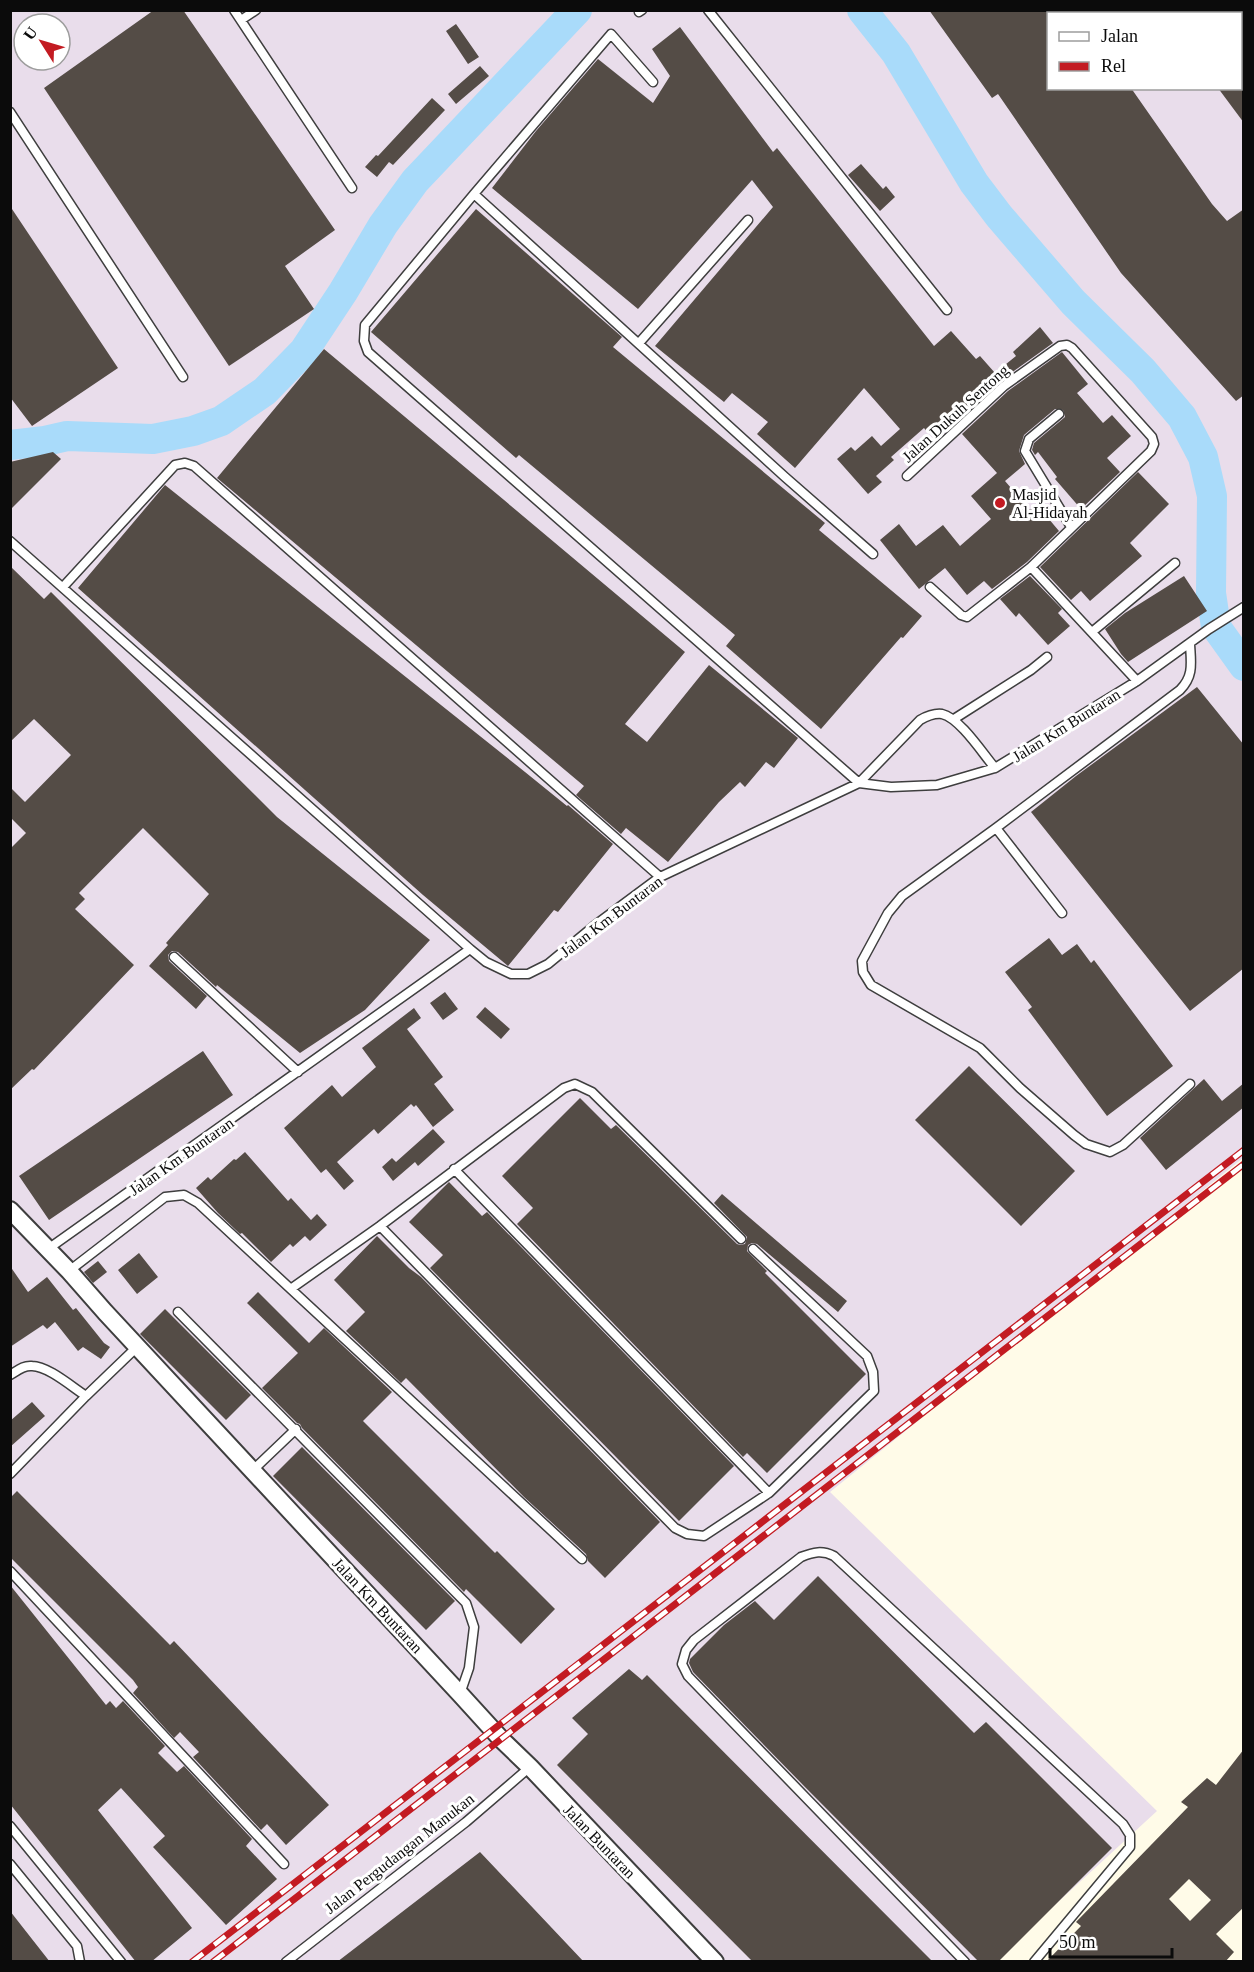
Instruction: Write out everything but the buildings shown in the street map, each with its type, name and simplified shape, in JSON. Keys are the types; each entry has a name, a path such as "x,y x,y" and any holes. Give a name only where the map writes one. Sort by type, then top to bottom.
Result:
{"street":[{"path":"10,1210 48,1249"},
{"name":"Jalan Km Buntaran","path":"48,1249 484,1721"},
{"name":"Jalan Buntaran","path":"484,1721 715,1962"}],"lane":[{"path":"234,10 352,188"},
{"path":"241,20 256,10"},
{"path":"708,10 947,310"},
{"path":"653,82 611,34 365,325 364,341 368,352 859,783"},
{"path":"10,112 183,377"},
{"path":"474,194 873,554"},
{"path":"639,343 748,220"},
{"name":"Jalan Dukuh Sentong","path":"907,476 1004,386 1060,346 1067,345 1152,437 1154,444 1151,451 1032,567 967,616 961,615 930,587"},
{"path":"1059,414 1029,439 1025,451 1071,527"},
{"path":"63,587 175,465 185,463 194,466 660,877"},
{"path":"10,541 470,949"},
{"path":"1092,632 1174,563"},
{"path":"1032,567 1137,681"},
{"name":"Jalan Km Buntaran","path":"859,783 891,787 937,785 995,768 1137,681 1209,629 1244,607"},
{"path":"1190,644 1189,681 1180,690 996,828 917,883 888,913 862,961 863,972 871,985 980,1048 1020,1088 1086,1144 1110,1152 1123,1145 1190,1084"},
{"path":"954,719 1047,657"},
{"name":"Jalan Km Buntaran","path":"48,1249 470,949 486,962 511,974 528,974 548,964 660,877 859,783 920,720 931,714 940,713 954,719 995,768"},
{"path":"996,828 1062,913"},
{"path":"174,957 298,1072"},
{"path":"292,1288 380,1226 564,1088 575,1084 592,1092 741,1239"},
{"path":"454,1169 769,1493"},
{"path":"69,1271 165,1197 184,1195 198,1203 292,1288 582,1559"},
{"path":"380,1226 675,1528 687,1534 704,1536 769,1493 874,1391 873,1372 867,1356 753,1249"},
{"path":"178,1312 466,1603 474,1627 469,1668 460,1694"},
{"path":"10,1474 138,1346"},
{"path":"10,1375 22,1367 31,1365 43,1368 86,1396"},
{"path":"253,1470 296,1430"},
{"path":"965,1962 688,1676 682,1664 686,1650 694,1640 801,1557 814,1552 825,1552 834,1556 1124,1824 1130,1835 1130,1847 1034,1962"},
{"path":"10,1571 284,1864"},
{"name":"Jalan Pergudangan Manukan","path":"286,1962 466,1822 530,1767"},
{"path":"10,1826 121,1962"},
{"path":"10,1864 77,1946 80,1962"}],"shaded area":[{"path":"11,11 1243,11 1243,1158 830,1492 1157,1811 994,1961 11,1962"}],"waterway":[{"path":"10,445 67,436 153,439 193,431 221,421 265,391 304,351 383,225 415,181 577,10"},
{"path":"862,10 896,53 974,183 999,216 1073,302 1143,371 1182,417 1203,457 1212,496 1211,593 1216,627 1244,666"}],"railway":[{"path":"192,1962 1244,1150"},
{"path":"213,1962 1244,1164"}],"place":[{"name":"Masjid Al-Hidayah","path":"1000,503"}]}
